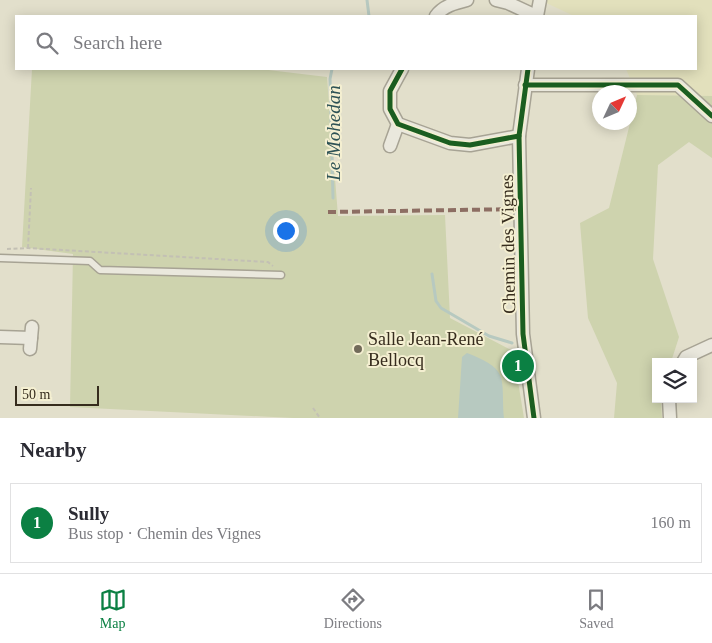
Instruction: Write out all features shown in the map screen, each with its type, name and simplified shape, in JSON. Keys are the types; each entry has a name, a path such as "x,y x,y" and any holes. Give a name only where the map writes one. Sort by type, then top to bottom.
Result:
{"street":[{"path":"436,9 467,0"},
{"path":"496,0 508,3 534,15"},
{"path":"536,15 540,0"},
{"path":"401,70 390,91 390,109 398,124 450,144 470,145 519,136"},
{"name":"Chemin des Vignes","path":"528,70 519,136 523,334 534,418"},
{"path":"525,85 678,85 712,116"},
{"path":"390,146 398,124"},
{"path":"0,337 31,338"},
{"path":"685,358 712,345"},
{"path":"669,403 670,418"}],"lane":[{"path":"0,258 90,261 100,270 282,275"}],"path":[{"path":"28,248 31,188"},
{"path":"3,249 28,248 268,262 282,275"},
{"path":"313,408 320,418"}],"shaded area":[{"path":"540,0 712,0 712,96 637,95 637,85 633,85 626,70 697,70 697,15 572,15"},
{"path":"467,353 491,364 497,370 502,383 504,418 458,418 462,357"}],"green space":[{"path":"32,70 268,70 327,77 338,216 445,215 450,318 513,351 524,418 293,418 70,407 73,254 22,247"},
{"path":"637,95 712,96 712,158 689,142 658,165 653,259 679,337 672,358 652,358 652,403 661,403 662,418 614,418 617,383 588,318 580,223 609,208 628,130 637,130"}],"waterway":[{"name":"Le Mohedan","path":"367,0 369,15"},
{"name":"Le Mohedan","path":"332,70 330,79 333,198"},
{"name":"Le Mohedan","path":"432,274 436,301 441,308 489,336 512,343"}],"marked path":[{"path":"328,212 521,209"}],"cycle path":[{"path":"401,70 390,91 390,109 398,124 450,143 470,145 519,136"},
{"path":"528,70 519,136 523,334 534,418"},
{"path":"525,85 678,85 712,116"}],"place":[{"name":"Salle Jean-René Bellocq","path":"358,349"},
{"name":"Sully","path":"518,366"}]}
